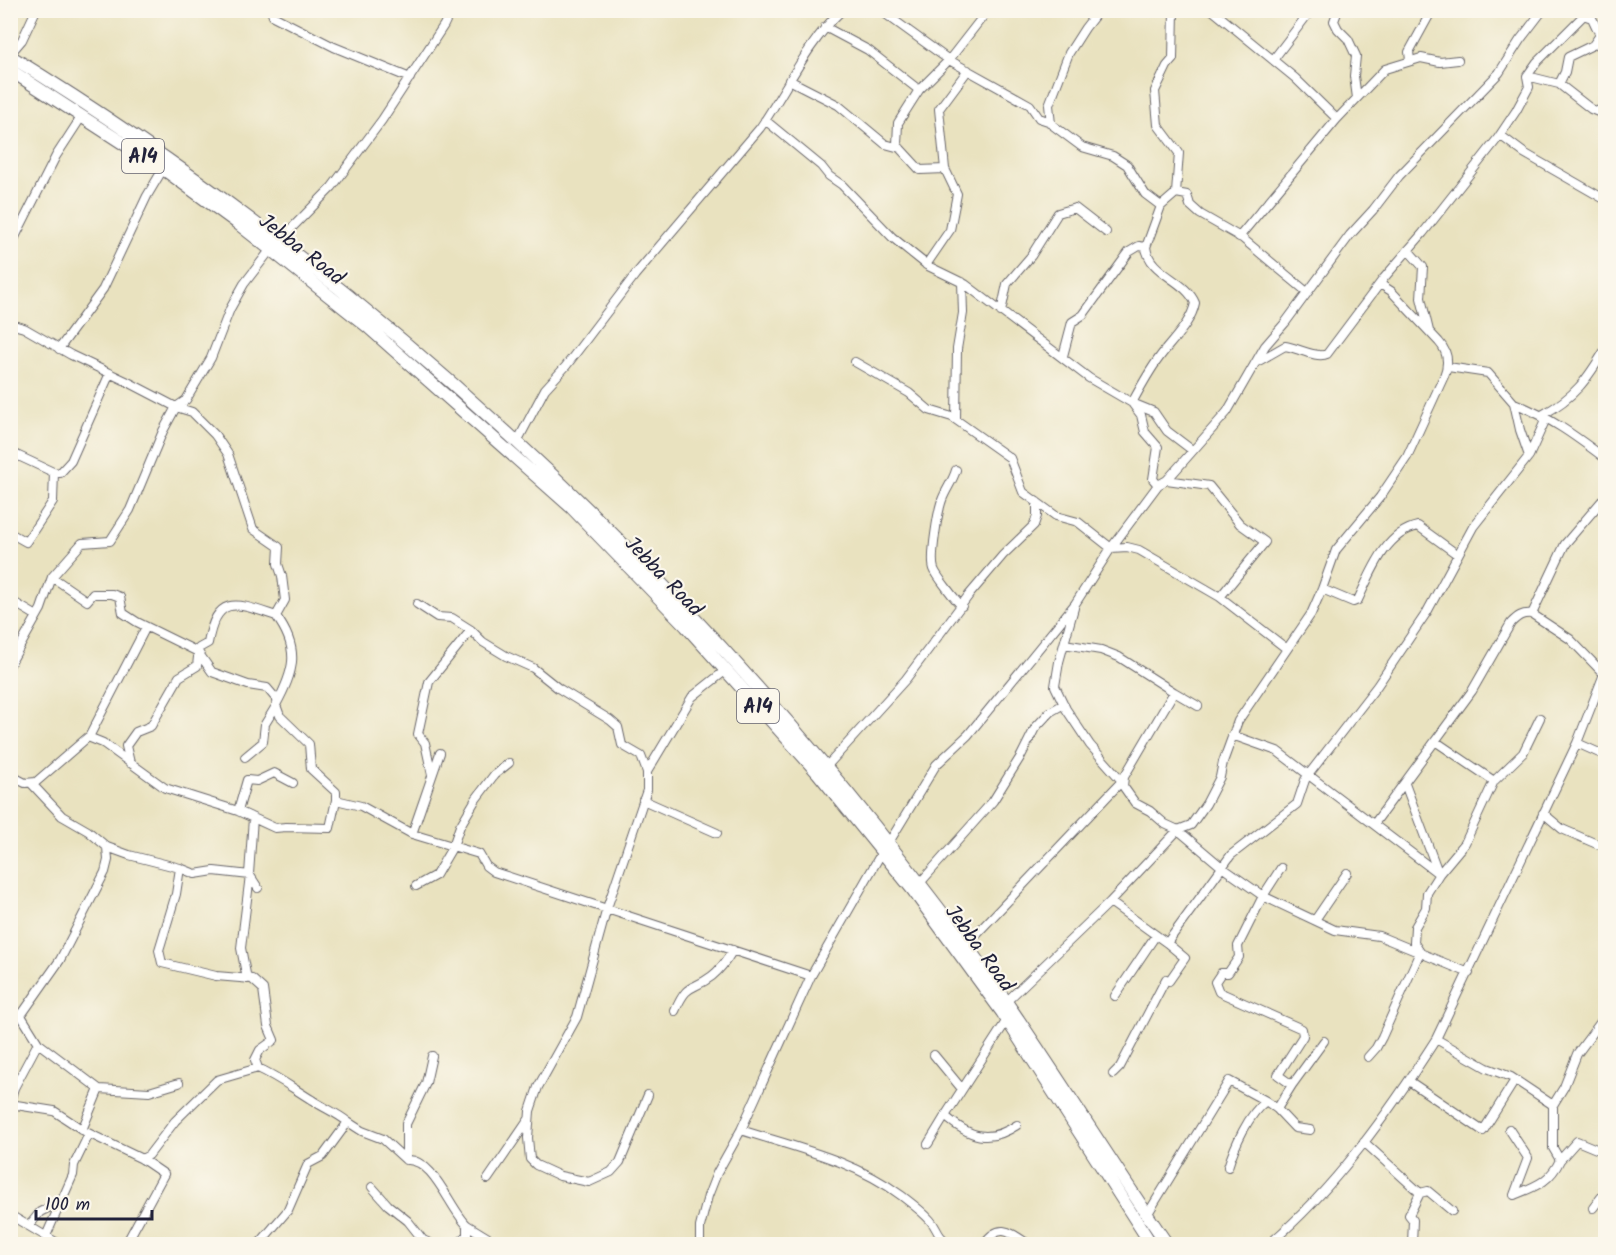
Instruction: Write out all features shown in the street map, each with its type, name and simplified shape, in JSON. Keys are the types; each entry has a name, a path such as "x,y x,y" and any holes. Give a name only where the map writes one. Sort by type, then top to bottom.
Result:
{"highway":[{"path":"10,55 146,145 275,245 352,298 517,442 576,497 660,583 826,767 885,848 920,883 1007,1001 1167,1245"},
{"name":"Jebba Road","path":"11,71 163,169 275,245 571,507 686,626 885,848 1007,1020 1151,1245"}],"street":[{"path":"10,55 22,40 36,10"},
{"path":"272,10 273,16 334,47 410,78"},
{"path":"10,664 37,616 52,577 81,543 110,541 130,510 163,431 176,407 186,400 211,358 244,284 275,245 332,187 382,120 444,25 451,10"},
{"path":"517,442 545,389 566,366 629,281 765,120 825,27 842,10"},
{"path":"880,10 950,60 1030,105 1039,118 1051,122 1082,147 1113,156 1127,165 1145,194 1161,206"},
{"path":"945,169 920,170 897,145 898,123 919,90 950,60 988,10"},
{"path":"1051,122 1049,105 1069,53 1100,10"},
{"path":"1132,403 1143,381 1190,318 1195,303 1187,290 1153,264 1146,254 1146,247 1161,206 1176,193 1179,153 1158,125 1155,91 1173,59 1174,10"},
{"path":"1212,10 1273,60 1337,118"},
{"path":"1273,60 1311,10"},
{"path":"1338,10 1334,21 1348,39 1356,56 1354,76 1357,98"},
{"path":"1410,60 1409,52 1432,10"},
{"path":"698,1244 708,1196 717,1173 741,1130 811,976 936,765 968,735 1075,604 1111,548 1158,485 1167,480 1227,412 1265,346 1350,235 1399,176 1499,73 1543,10"},
{"path":"1255,363 1285,346 1324,357 1500,135 1529,87 1527,76 1537,62 1586,13 1592,18 1600,35 1593,45 1568,57 1565,72 1559,84"},
{"path":"825,27 868,50 919,90"},
{"path":"1239,237 1337,118 1385,69 1421,58 1440,62 1458,60"},
{"path":"926,265 950,230 957,194 945,169 939,109 968,70"},
{"path":"1527,76 1559,84 1591,109 1605,116"},
{"path":"789,80 838,105 885,144 900,148"},
{"path":"10,247 56,156 82,116"},
{"path":"765,120 821,166 828,176 842,185 892,237 926,265 962,282 1063,356 1089,378 1132,403 1154,412 1167,431 1192,450"},
{"path":"1500,135 1524,153 1605,200"},
{"path":"59,349 103,289 147,196 163,169"},
{"path":"1176,193 1187,195 1190,205 1200,214 1239,237 1307,292"},
{"path":"1001,312 1007,284 1030,256 1058,213 1074,208 1106,232"},
{"path":"1063,356 1072,322 1089,308 1129,252 1139,246 1146,247"},
{"path":"1408,250 1423,267 1421,298 1429,332"},
{"path":"956,419 957,349 963,313 962,282"},
{"path":"1007,1001 1110,902 1178,830 1191,825 1206,804 1220,777 1232,735 1248,706 1311,614 1336,550 1407,457 1448,366 1444,349 1391,291 1380,284"},
{"path":"10,324 24,328 59,349 176,407 192,412 215,435 228,454 253,529 279,547 278,564 285,600 276,616"},
{"path":"1542,415 1560,405 1579,389 1605,348"},
{"path":"855,362 909,393 929,410 956,419 1010,458 1023,492 1056,516 1078,522 1111,548 1127,547 1139,550 1220,597 1287,649"},
{"path":"1448,366 1488,373 1514,403 1568,430 1605,459"},
{"path":"10,452 60,473 71,461 110,373"},
{"path":"1132,403 1141,415 1145,432 1158,447 1153,478 1158,485"},
{"path":"1514,403 1529,456"},
{"path":"1167,942 1231,855 1297,804 1309,774 1377,687 1427,612 1473,527 1529,456 1544,423 1542,415"},
{"path":"956,470 938,513 933,568 954,599 962,606"},
{"path":"10,533 26,542 32,536 53,501 54,472"},
{"path":"1167,480 1209,486 1240,524 1265,542 1220,597"},
{"path":"1532,614 1565,544 1605,496"},
{"path":"826,767 906,680 1003,555 1034,525 1037,516 1037,502"},
{"path":"1322,589 1353,602 1358,600 1381,553 1410,528 1418,526 1458,555"},
{"path":"52,577 87,601 93,594 112,594 120,597 123,613 146,627 198,652 212,672 248,685 267,688 277,704 280,716 309,744 311,769 336,792 330,828 275,828 238,811 165,788 103,743 89,737"},
{"path":"10,600 37,616"},
{"path":"417,604 437,617 452,618 471,630 483,642 506,656 533,668 558,688 610,720 618,727 622,745 641,756 647,771 647,790 607,908 577,1017 538,1087 530,1118 528,1138 530,1159 536,1165 560,1176 589,1182 611,1172 620,1162 648,1095"},
{"path":"1075,604 1059,662 1056,686 1064,704 1090,745 1122,781 1135,803 1150,811 1165,824 1178,830 1223,868 1263,896 1335,930 1379,936 1469,973"},
{"path":"130,763 126,746 136,732 151,726 179,677 197,666 199,648 208,643 218,613 223,607 232,605 276,616 290,638 292,652 292,666 287,684 265,724 263,742 245,758"},
{"path":"1269,1245 1297,1221 1364,1142 1409,1081 1436,1039 1577,743 1605,673 1570,639 1532,614 1525,613 1519,616 1511,623 1484,672 1374,824"},
{"path":"10,775 26,783 36,782 89,737 146,627"},
{"path":"432,775 425,743 418,734 429,682 471,630"},
{"path":"1064,644 1101,650 1119,657 1198,706"},
{"path":"647,771 692,697 726,670"},
{"path":"966,945 1122,781 1174,692"},
{"path":"920,883 993,801 1021,756 1035,728 1050,712 1064,704"},
{"path":"1420,952 1414,943 1415,927 1426,908 1426,892 1465,843 1494,781 1523,753 1540,718"},
{"path":"1232,735 1277,751 1439,874"},
{"path":"1435,741 1494,781"},
{"path":"1577,743 1605,756"},
{"path":"412,834 440,753"},
{"path":"417,886 436,875 476,798 494,775 509,763"},
{"path":"238,811 247,780 257,781 274,773 293,783"},
{"path":"31,783 62,816 88,831 107,847 195,874 214,871 250,875"},
{"path":"1405,784 1439,874"},
{"path":"336,800 362,806 412,834 479,854 486,866 494,872 811,976"},
{"path":"643,800 717,833"},
{"path":"1543,813 1562,829 1605,848"},
{"path":"247,979 241,948 250,875 253,818"},
{"path":"10,1016 22,1014 60,960 105,872 108,860 107,847"},
{"path":"1281,867 1263,896 1238,946 1239,957 1228,973 1221,973 1215,982 1219,992 1302,1029 1303,1036 1278,1075 1292,1085"},
{"path":"180,868 176,894 159,950 162,963 216,976 252,979 262,989 268,1026 274,1040 260,1050 255,1060 258,1068"},
{"path":"1315,920 1347,873"},
{"path":"250,875 258,888"},
{"path":"1110,902 1167,942 1185,958 1169,981 1166,979 1120,1067 1113,1074"},
{"path":"1115,996 1156,935"},
{"path":"675,1011 681,996 689,988 715,974 733,951"},
{"path":"1368,1057 1379,1043 1420,952"},
{"path":"20,1014 38,1043 99,1089 149,1092 179,1083"},
{"path":"1560,1160 1553,1148 1553,1104 1564,1087 1577,1054 1605,1015"},
{"path":"928,1144 1007,1020"},
{"path":"1436,1039 1487,1068 1515,1080 1553,1104"},
{"path":"1277,1109 1324,1041"},
{"path":"38,1043 14,1088 10,1103 54,1111 86,1132 142,1160 164,1174 126,1245"},
{"path":"933,1055 962,1089"},
{"path":"406,1160 406,1124 426,1083 432,1056"},
{"path":"142,1160 149,1155 175,1121 217,1080 258,1068 280,1078 362,1131 382,1139 406,1160 414,1159 421,1162 450,1198 458,1216 498,1245"},
{"path":"1409,1081 1484,1131 1515,1080"},
{"path":"1147,1215 1229,1081 1266,1101 1277,1109 1294,1128 1310,1130"},
{"path":"46,1236 73,1175 74,1165 99,1089"},
{"path":"1228,1167 1233,1152 1258,1107 1266,1101"},
{"path":"945,1116 958,1128 971,1135 1004,1133 1017,1125"},
{"path":"488,1179 530,1118"},
{"path":"259,1245 288,1210 309,1164 323,1156 348,1122"},
{"path":"1509,1129 1528,1158 1514,1195 1542,1183 1554,1172 1560,1160 1577,1141 1605,1153"},
{"path":"741,1130 828,1156 869,1174 918,1208 931,1221 939,1237 949,1245"},
{"path":"1364,1142 1420,1193"},
{"path":"372,1187 388,1205 408,1221 423,1240 432,1244"},
{"path":"1412,1245 1413,1220 1409,1215 1420,1193 1428,1191 1452,1211"},
{"path":"1593,1208 1605,1191"},
{"path":"29,1226 40,1212 60,1202"},
{"path":"10,1215 59,1245"},
{"path":"459,1245 467,1234 467,1224"},
{"path":"984,1245 989,1237 1001,1230 1009,1232 1028,1245"}]}
